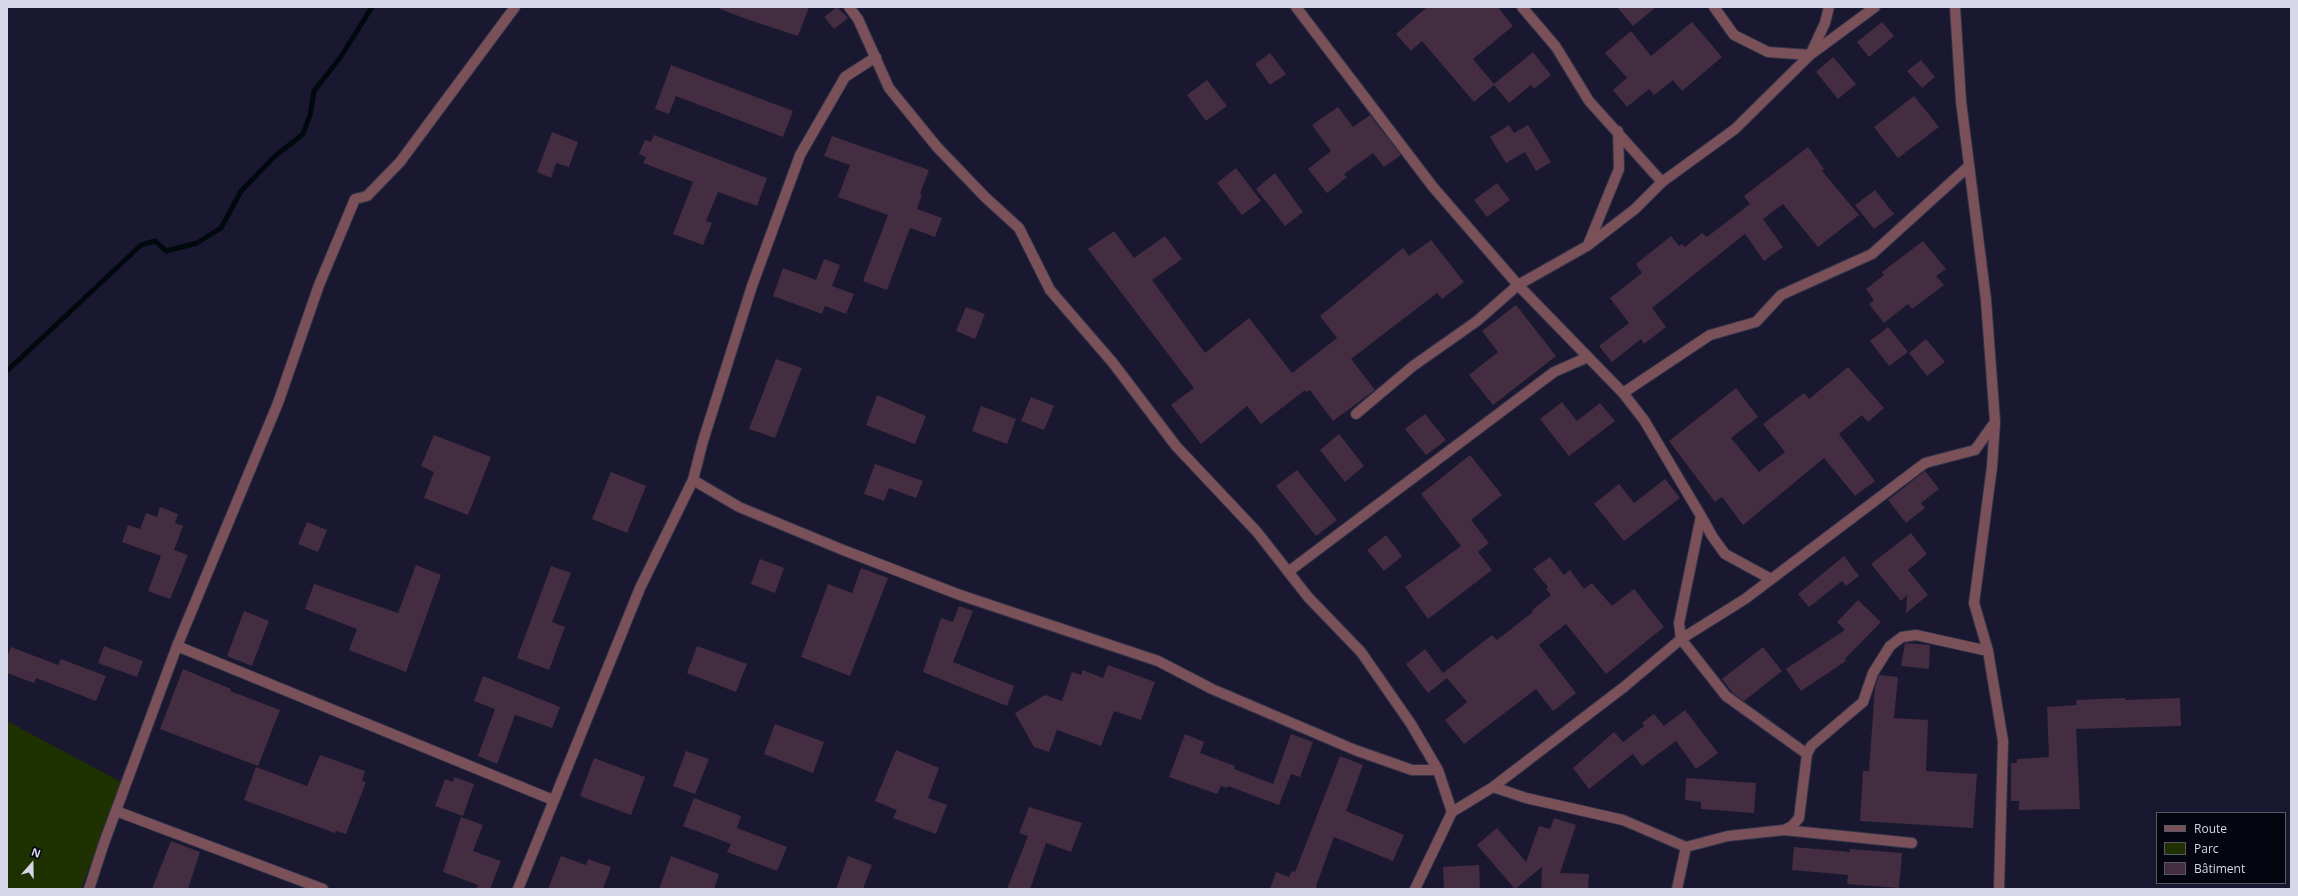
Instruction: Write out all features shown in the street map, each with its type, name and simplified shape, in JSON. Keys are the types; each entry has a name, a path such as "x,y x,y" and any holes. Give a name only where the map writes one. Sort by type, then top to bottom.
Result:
{"street":[{"path":"89,889 177,646 278,403 319,285 355,199 367,196 400,162 515,7"},
{"path":"849,7 858,19 876,57 888,88 937,147 1019,228 1050,290 1113,363 1176,446 1257,532 1308,597 1361,652 1411,724 1438,770 1452,812"},
{"path":"1296,7 1433,187 1518,285 1622,393 1644,420 1712,536 1725,554 1771,579"},
{"path":"1522,7 1556,47 1589,101 1618,131 1662,182"},
{"path":"1714,7 1734,35 1768,52 1810,55"},
{"path":"1810,55 1825,23 1829,7"},
{"path":"1356,414 1413,366 1477,321 1518,285 1587,246 1635,209 1662,182 1735,129 1810,55 1875,7"},
{"path":"1955,7 1961,101 1986,300 1995,422 1992,467 1974,603 1988,651 2003,741 1999,889"},
{"path":"518,889 640,588 693,480 703,441 752,286 800,155 845,77 876,57"},
{"path":"1587,246 1619,169 1618,131"},
{"path":"1622,393 1710,336 1756,322 1781,295 1872,254 1969,166"},
{"path":"1288,572 1554,372 1588,357"},
{"path":"1415,889 1452,812 1493,787 1624,687 1681,639 1745,599 1925,463 1975,450 1995,422"},
{"path":"693,480 739,507 843,550 960,595 1158,661 1212,689 1356,750 1412,770 1438,770"},
{"path":"1701,516 1679,623 1681,639 1726,696 1806,754"},
{"path":"1784,830 1792,826 1799,818 1806,754 1810,746 1863,702 1873,673 1890,646 1902,637 1916,635 1988,651"},
{"path":"177,646 553,800"},
{"path":"1493,787 1526,798 1623,820 1686,847 1728,836 1784,830 1912,843"},
{"path":"116,811 305,886 323,889"},
{"path":"1677,889 1686,847"}],"green space":[{"path":"7,721 123,783 81,889 7,889"}],"building":[{"path":"721,7 809,7 798,36 749,20 720,9"},
{"path":"837,7 848,18 834,29 824,17"},
{"path":"1427,7 1498,7 1513,26 1473,59 1494,84 1533,52 1551,75 1534,89 1531,85 1509,103 1494,85 1474,102 1422,41 1411,51 1396,34"},
{"path":"1617,7 1656,7 1633,26"},
{"path":"1692,22 1722,57 1682,91 1673,80 1654,95 1649,89 1627,107 1613,90 1627,78 1605,53 1631,31 1651,56"},
{"path":"1882,22 1894,36 1869,57 1857,42"},
{"path":"1270,53 1286,74 1270,85 1255,64"},
{"path":"1833,57 1856,84 1838,99 1816,72"},
{"path":"1921,60 1935,77 1922,88 1907,71"},
{"path":"671,65 793,111 783,137 676,96 669,114 655,109"},
{"path":"1207,80 1227,106 1206,121 1187,95"},
{"path":"1914,96 1939,127 1898,158 1874,127"},
{"path":"1338,107 1353,127 1370,115 1401,155 1384,167 1373,153 1344,174 1347,177 1327,193 1308,169 1331,151 1312,125"},
{"path":"1509,125 1514,133 1528,125 1551,162 1536,171 1525,152 1506,163 1490,137"},
{"path":"552,132 578,142 569,167 556,163 551,178 537,172"},
{"path":"654,135 767,178 757,206 718,192 706,221 712,223 703,245 673,234 693,182 643,163 646,157 639,154 645,140 651,142"},
{"path":"832,136 929,170 920,194 922,194 917,209 942,218 935,237 910,228 887,290 863,281 888,215 838,197 850,165 824,156"},
{"path":"1808,147 1824,169 1822,171 1859,215 1818,247 1783,204 1763,219 1783,247 1764,261 1745,234 1652,308 1666,327 1644,344 1641,339 1612,362 1599,346 1629,323 1610,298 1642,273 1636,264 1671,236 1679,246 1682,244 1685,247 1702,233 1707,237 1750,204 1744,196"},
{"path":"1236,168 1261,201 1242,215 1217,183"},
{"path":"1275,173 1303,212 1285,226 1256,189"},
{"path":"1497,183 1510,200 1487,217 1474,200"},
{"path":"1875,190 1894,214 1874,229 1855,205"},
{"path":"1114,231 1134,258 1165,236 1182,259 1152,280 1205,353 1249,318 1292,373 1337,338 1320,316 1403,248 1409,256 1431,240 1464,282 1442,299 1437,293 1351,359 1375,390 1333,421 1310,390 1307,392 1305,390 1261,424 1247,406 1201,444 1171,405 1194,388 1088,249"},
{"path":"1923,241 1946,269 1936,276 1944,285 1912,309 1908,304 1884,323 1869,304 1874,300 1866,289 1884,275 1882,272"},
{"path":"824,259 840,265 832,286 854,294 846,314 825,306 822,314 773,296 783,268 816,280"},
{"path":"1516,305 1556,356 1493,405 1469,375 1498,352 1482,331"},
{"path":"966,307 985,314 975,339 956,331"},
{"path":"1888,327 1908,352 1889,366 1870,341"},
{"path":"1926,339 1945,362 1927,376 1909,353"},
{"path":"776,359 802,368 775,438 749,429"},
{"path":"1848,367 1884,408 1868,422 1862,415 1839,434 1875,481 1855,496 1824,458 1743,525 1722,497 1715,502 1669,441 1736,388 1758,417 1731,438 1759,472 1785,452 1763,424 1804,393 1809,399"},
{"path":"877,395 926,416 915,444 866,425"},
{"path":"1031,397 1054,406 1044,430 1021,421"},
{"path":"1562,402 1577,421 1600,403 1615,421 1569,456 1540,419"},
{"path":"981,406 1016,419 1007,444 972,431"},
{"path":"1425,414 1446,440 1426,455 1405,429"},
{"path":"1339,434 1364,466 1345,482 1320,450"},
{"path":"434,435 491,457 468,515 424,498 434,472 421,466"},
{"path":"1470,455 1502,495 1471,520 1489,543 1478,552 1492,570 1428,619 1405,587 1461,546 1421,494"},
{"path":"875,464 923,481 916,498 889,488 884,501 864,494"},
{"path":"1297,470 1337,520 1316,536 1276,486"},
{"path":"1925,471 1939,489 1921,503 1925,508 1906,523 1888,500"},
{"path":"611,472 646,486 627,533 592,519"},
{"path":"1665,479 1680,498 1624,541 1594,504 1619,484 1634,503"},
{"path":"160,507 178,514 175,523 183,526 174,550 188,555 170,599 148,591 161,556 122,542 128,525 140,529 146,513 157,517"},
{"path":"307,522 327,530 318,552 298,544"},
{"path":"1911,533 1927,554 1908,570 1928,595 1906,613 1907,595 1901,601 1871,564"},
{"path":"1386,535 1402,556 1384,571 1367,550"},
{"path":"1844,556 1859,576 1846,586 1842,581 1809,607 1798,594"},
{"path":"1550,557 1564,575 1570,570 1584,589 1592,583 1612,606 1634,589 1664,627 1606,674 1566,624 1539,645 1576,693 1553,711 1536,689 1464,744 1445,720 1467,702 1447,678 1428,693 1406,664 1425,649 1443,673 1492,635 1497,640 1533,612 1532,610 1551,595 1546,589 1548,587 1533,569"},
{"path":"760,559 784,568 775,593 751,584"},
{"path":"416,565 441,575 406,672 349,650 357,629 305,609 314,584 398,613"},
{"path":"551,566 571,573 552,622 565,627 549,670 517,658"},
{"path":"861,568 888,578 850,676 801,657 828,584 852,593"},
{"path":"1858,600 1881,622 1845,659 1846,661 1801,691 1786,669 1845,630 1837,622"},
{"path":"959,606 973,611 953,662 1014,686 1007,706 923,672 941,618 953,622"},
{"path":"244,611 269,621 252,666 227,656"},
{"path":"1905,643 1930,645 1929,669 1901,666"},
{"path":"104,646 143,661 137,677 98,663"},
{"path":"697,646 747,664 736,692 687,673"},
{"path":"11,647 58,665 61,659 106,676 96,701 36,678 34,683 7,673 7,657"},
{"path":"1763,647 1782,671 1744,701 1732,692 1722,679"},
{"path":"1108,665 1155,682 1141,720 1114,711 1101,746 1057,730 1049,752 1034,747 1015,713 1045,695 1062,701 1072,672 1081,675 1083,670 1103,678"},
{"path":"183,669 231,689 230,691 280,710 258,766 160,729"},
{"path":"1879,675 1898,677 1894,718 1928,720 1926,771 1977,774 1973,828 1860,821 1863,771 1869,771 1875,687"},
{"path":"483,676 560,707 552,728 515,715 497,764 478,756 495,709 474,701"},
{"path":"2125,698 2125,700 2180,698 2181,726 2076,729 2080,809 2019,810 2019,801 2011,801 2011,763 2017,763 2017,759 2049,757 2047,707 2077,705 2076,700"},
{"path":"1685,710 1718,753 1696,769 1676,741 1642,766 1633,754 1589,789 1573,768 1614,732 1623,742 1644,726 1642,723 1654,714 1664,726"},
{"path":"775,724 824,742 813,773 764,754"},
{"path":"1185,734 1204,742 1200,753 1235,766 1234,769 1273,784 1291,734 1313,742 1300,777 1291,774 1279,805 1228,786 1227,788 1221,786 1217,794 1169,777"},
{"path":"896,750 939,768 928,798 947,805 936,834 893,818 897,810 875,801"},
{"path":"686,751 709,759 695,794 673,786"},
{"path":"320,755 365,771 362,781 366,782 346,834 336,831 335,833 244,800 256,767 307,786"},
{"path":"1340,756 1363,765 1346,811 1404,835 1393,861 1334,837 1316,886 1318,889 1270,889 1276,872 1289,877 1292,871 1295,872"},
{"path":"594,758 645,777 631,815 580,796"},
{"path":"454,777 474,784 463,816 435,806 445,779 453,782"},
{"path":"1686,778 1756,783 1754,813 1701,809 1701,802 1685,800"},
{"path":"694,798 741,816 737,828 787,847 777,871 727,852 731,844 683,826"},
{"path":"1029,807 1082,823 1071,852 1046,843 1030,889 1007,889 1028,836 1019,833"},
{"path":"461,817 483,825 473,851 501,861 490,889 476,889 478,885 443,872"},
{"path":"1554,818 1576,825 1560,873 1589,874 1588,889 1541,889 1542,867 1515,889 1477,845 1497,828 1526,862 1539,826 1550,829"},
{"path":"171,841 200,852 188,889 152,889"},
{"path":"1794,847 1850,852 1850,849 1902,853 1899,888 1847,884 1848,875 1792,870"},
{"path":"561,856 586,865 588,859 611,867 603,889 548,889"},
{"path":"671,856 719,874 714,889 659,889"},
{"path":"848,856 872,865 863,889 836,889"},
{"path":"1479,865 1480,887 1478,889 1444,889 1443,867"}],"waterway":[{"path":"7,371 141,245 155,241 166,251 197,243 221,228 241,191 274,157 303,134 310,115 314,91 340,58 372,7"}]}
